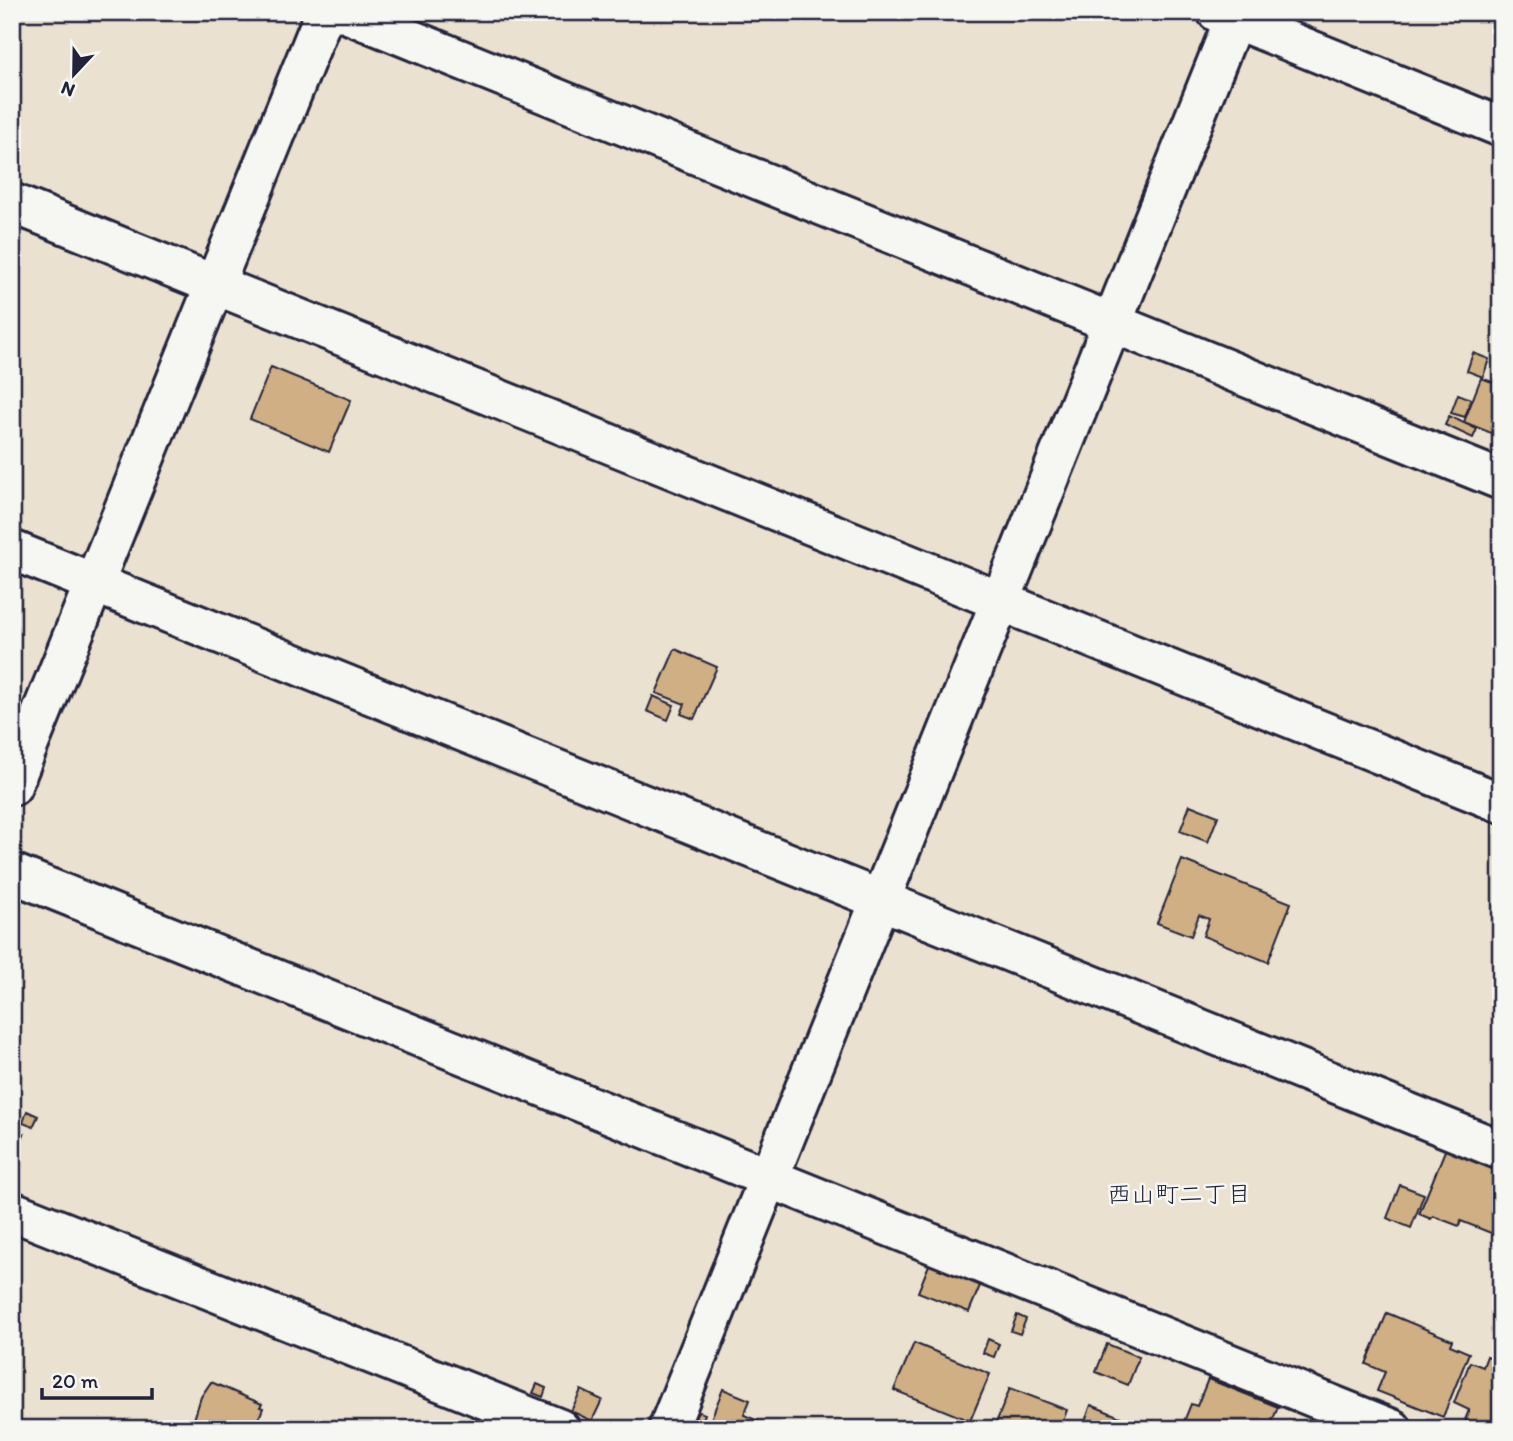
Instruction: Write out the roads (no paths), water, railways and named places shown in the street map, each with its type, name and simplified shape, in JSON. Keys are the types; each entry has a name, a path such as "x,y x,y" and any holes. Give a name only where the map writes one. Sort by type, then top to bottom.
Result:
{"street":[{"path":"12,786 325,12"},
{"path":"342,12 1501,480"},
{"path":"668,1429 1111,324 1230,15 1501,127"},
{"path":"12,203 1501,803"},
{"path":"12,550 1501,1150"},
{"path":"12,873 769,1177 1323,1416 1392,1429"},
{"path":"12,1211 560,1429"}],"district":[{"name":"西山町二丁目","path":"1179,1193"}]}
